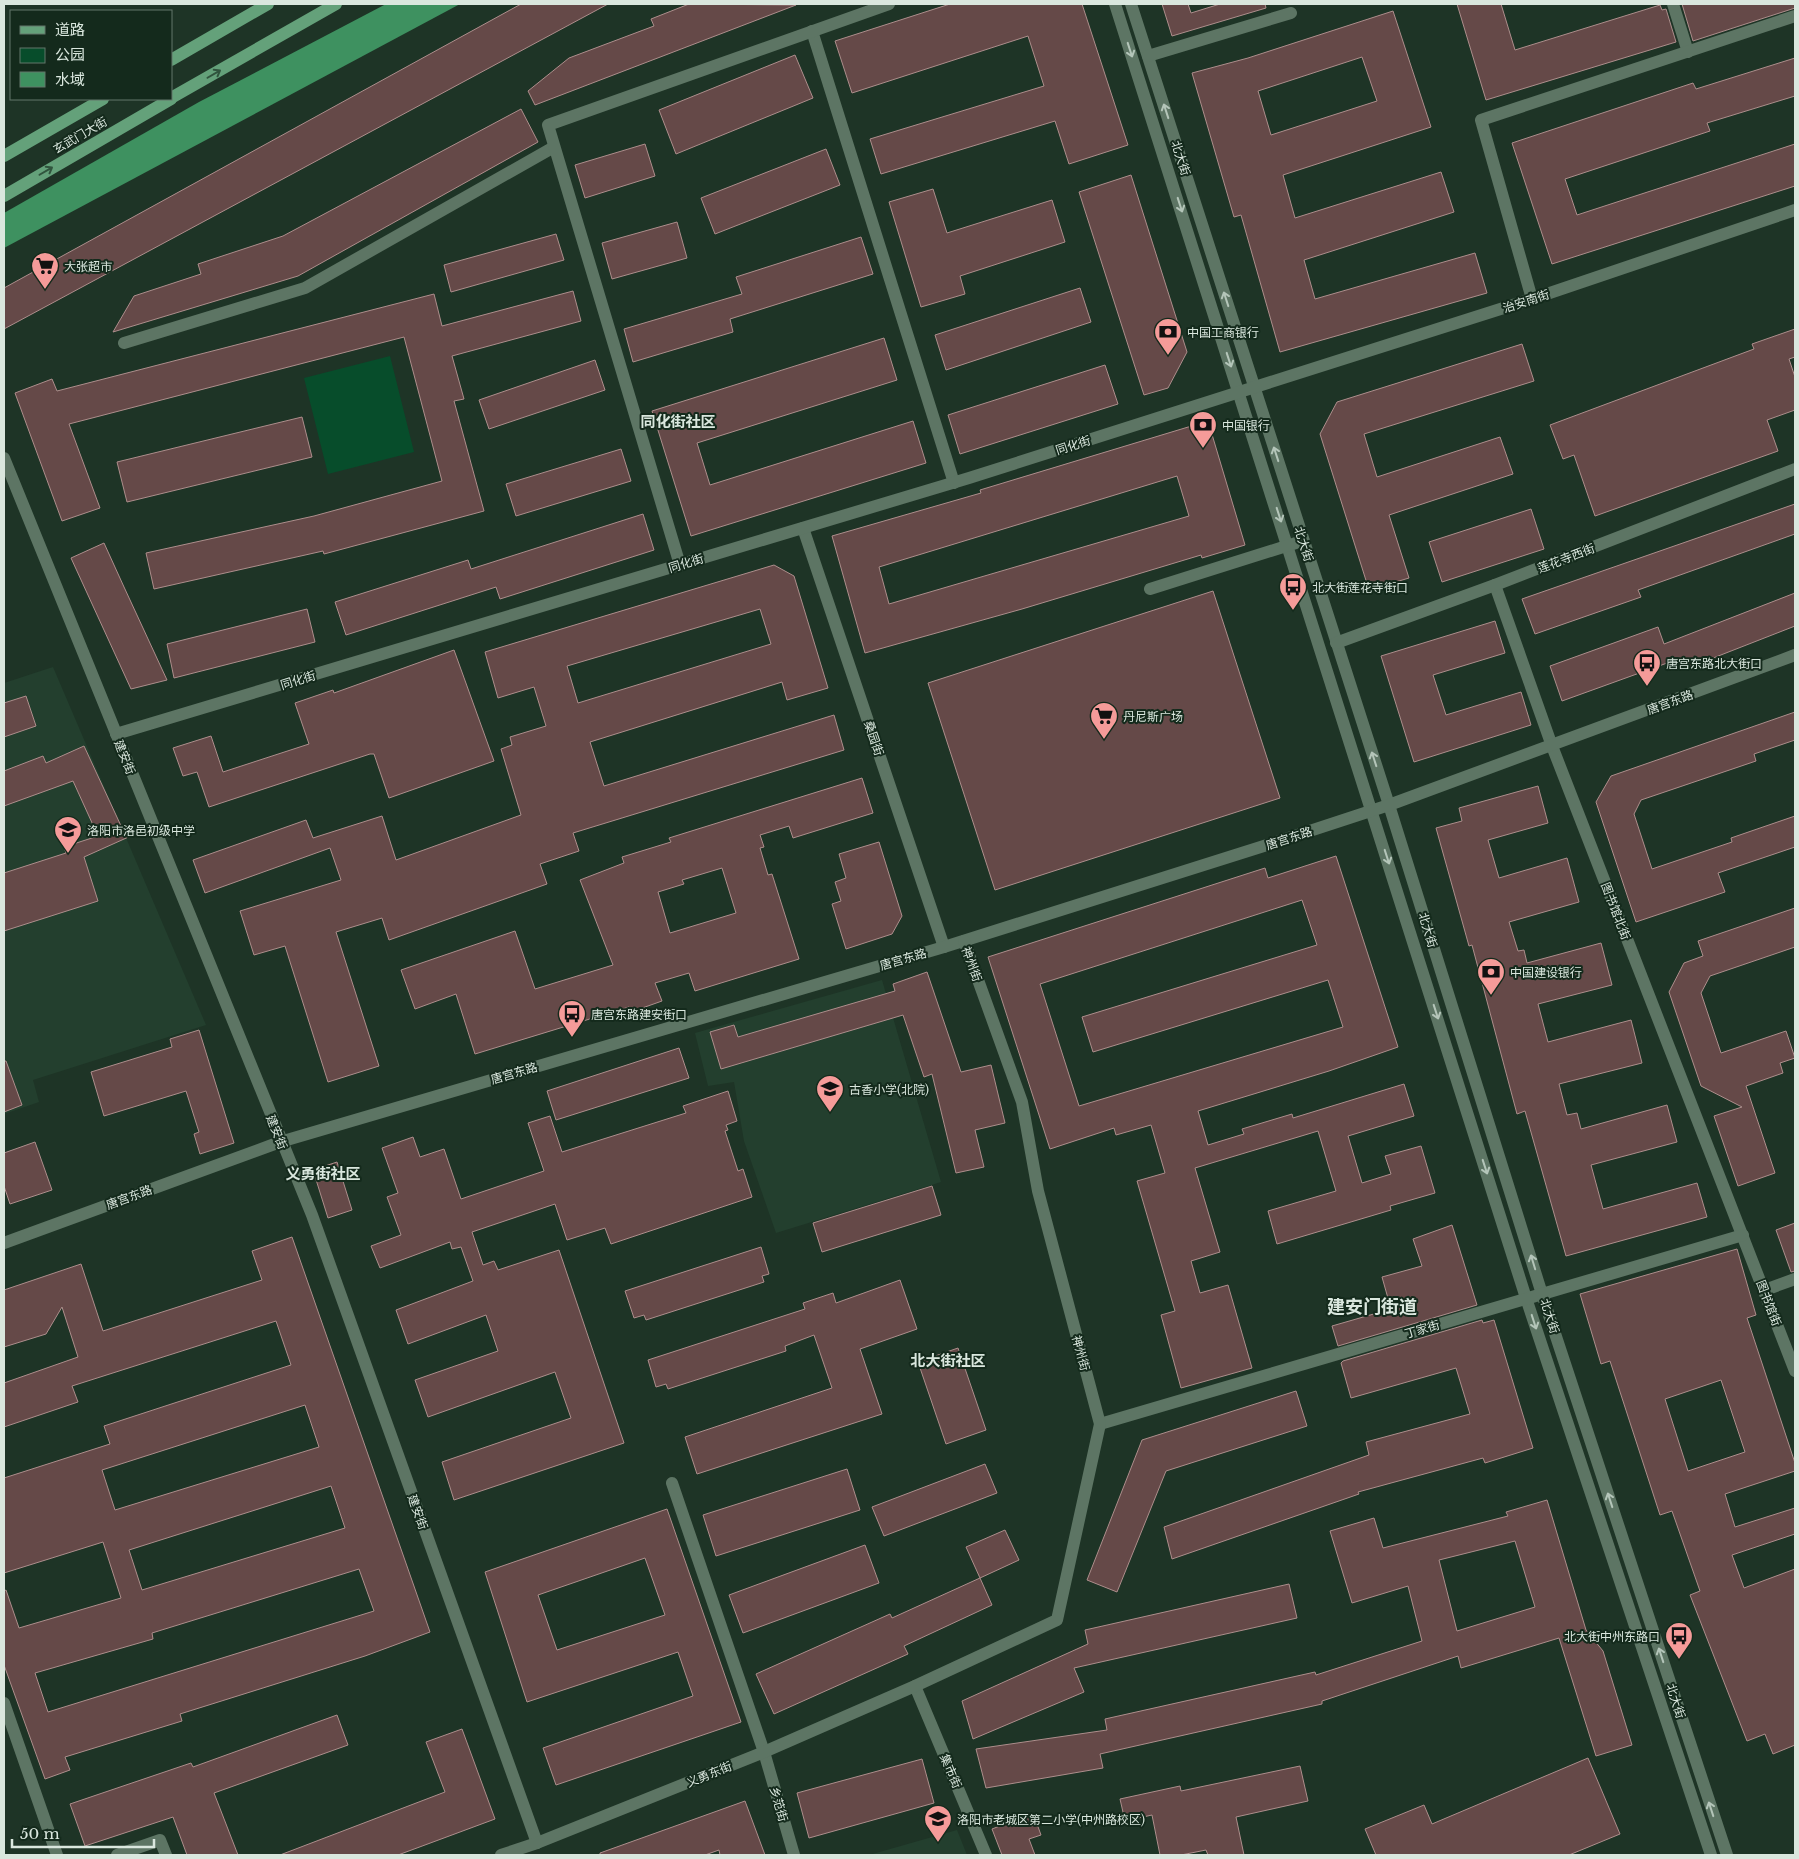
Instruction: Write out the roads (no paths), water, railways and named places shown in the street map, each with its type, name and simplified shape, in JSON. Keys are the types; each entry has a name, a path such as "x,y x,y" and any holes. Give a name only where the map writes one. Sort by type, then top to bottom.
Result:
{"main road":[{"path":"172,59 268,4"},
{"name":"玄武门大街","path":"172,98 336,4"},
{"name":"玄武门大街","path":"4,156 101,100"},
{"name":"玄武门大街","path":"4,196 169,100"}],"street":[{"path":"680,565 548,125 889,4"},
{"name":"北大街","path":"1116,4 1526,1298 1711,1855"},
{"name":"北大街","path":"1131,4 1389,805 1542,1294 1727,1855"},
{"path":"1673,4 1688,52"},
{"path":"1148,56 1291,13"},
{"path":"1532,299 1481,120 1795,16"},
{"path":"812,31 954,483"},
{"path":"124,343 305,288 554,147"},
{"name":"治安南街","path":"1255,388 1532,299 1795,210"},
{"name":"同化街","path":"116,734 954,483 1255,388"},
{"name":"建安街","path":"4,458 280,1142 312,1215 537,1843"},
{"name":"莲花寺西街","path":"1336,643 1495,585 1795,470"},
{"name":"桑园街","path":"803,528 944,947"},
{"path":"1150,589 1304,541"},
{"name":"图书馆北街","path":"1495,585 1552,746 1743,1235"},
{"name":"唐宫东路","path":"4,1243 280,1142 964,941 1389,805 1795,655"},
{"name":"神州街","path":"916,1686 1056,1620 1100,1424 1038,1191 1022,1102 964,941"},
{"name":"图书馆街","path":"1743,1235 1795,1371"},
{"name":"丁家街","path":"1100,1424 1743,1235"},
{"path":"1765,1290 1795,1279"},
{"name":"乡范街","path":"672,1483 764,1752 794,1855"},
{"name":"义勇东街","path":"501,1855 537,1843 764,1752 916,1686"},
{"name":"集市街","path":"916,1686 986,1855"},
{"path":"4,1702 57,1855"},
{"path":"117,1855 160,1840 166,1855"}],"water":[{"path":"386,4 460,4 4,248 4,213 199,102"}],"place":[{"name":"大张超市","path":"45,290"},
{"name":"中国工商银行","path":"1168,356"},
{"name":"中国银行","path":"1203,449"},
{"name":"北大街莲花寺街口","path":"1293,611"},
{"name":"唐宫东路北大街口","path":"1647,687"},
{"name":"丹尼斯广场","path":"1104,740"},
{"name":"洛阳市洛邑初级中学","path":"68,854"},
{"name":"中国建设银行","path":"1491,996"},
{"name":"唐宫东路建安街口","path":"572,1038"},
{"name":"古香小学(北院)","path":"830,1113"},
{"name":"北大街中州东路口","path":"1679,1660"},
{"name":"洛阳市老城区第二小学(中州路校区)","path":"938,1843"}],"district":[{"name":"同化街社区","path":"678,421"},
{"name":"义勇街社区","path":"323,1173"},
{"name":"建安门街道","path":"1372,1307"},
{"name":"北大街社区","path":"948,1360"}]}
